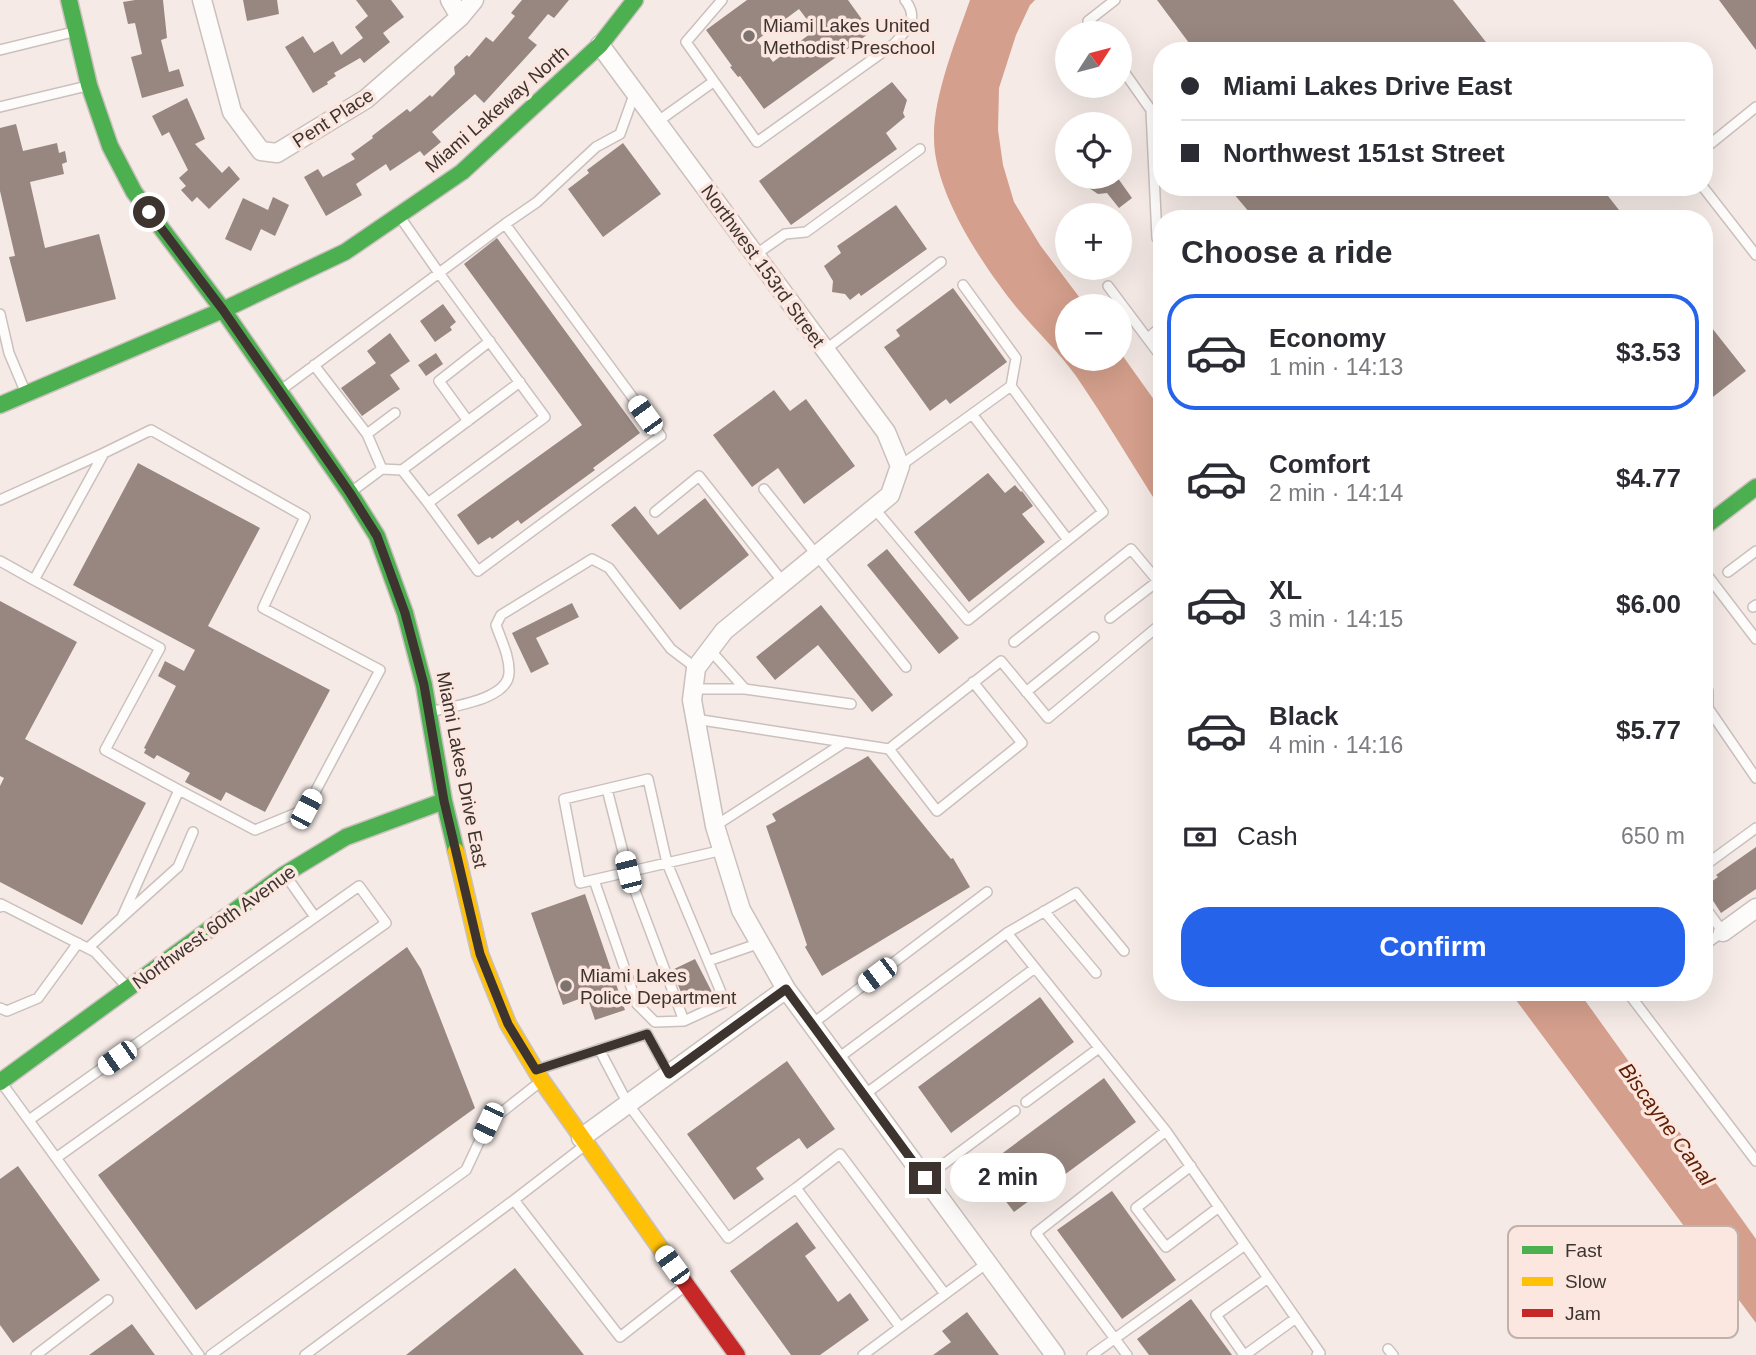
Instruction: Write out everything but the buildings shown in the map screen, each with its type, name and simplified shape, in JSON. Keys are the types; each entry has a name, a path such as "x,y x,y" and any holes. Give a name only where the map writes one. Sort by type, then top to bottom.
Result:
{"main road":[{"name":"Miami Lakes Drive East","path":"69,0 89,85 110,146 134,192 223,310 377,536 400,600 424,685 444,801 480,954 508,1024 583,1142 737,1355"},
{"name":"Miami Lakeway North","path":"0,405 223,310 345,252 462,172 600,46 635,0"},
{"path":"1713,520 1756,487"},
{"name":"Northwest 60th Avenue","path":"0,1081 285,874 346,836 444,801"}],"street":[{"name":"Pent Place","path":"202,0 232,113 261,151 276,153 366,99 460,17 474,0"},
{"path":"450,0 460,17"},
{"name":"Northwest 153rd Street","path":"600,46 886,432 900,466"},
{"path":"900,466 890,495 724,631 696,668 692,700 695,719 715,825 741,910 786,989 1055,1355"},
{"path":"1723,932 1756,908"},
{"path":"583,1142 628,1104 786,989"}],"lane":[{"path":"722,0 686,42 757,142 894,44 911,24 911,8 905,0"},
{"path":"1088,21 1115,0"},
{"path":"0,50 76,31"},
{"path":"657,122 713,82"},
{"path":"1132,83 1151,110 1153,153"},
{"path":"0,107 89,85"},
{"path":"279,391 537,202 596,147 620,134 635,92"},
{"path":"1713,142 1756,107"},
{"path":"755,255 785,234 806,232 920,149"},
{"path":"1710,196 1756,255"},
{"path":"398,215 545,417 428,503"},
{"path":"350,493 382,468 402,471 478,571 661,436 505,224"},
{"path":"825,350 941,262"},
{"path":"900,466 1011,386 1016,358 963,285"},
{"path":"1108,286 1153,345"},
{"path":"0,314 9,354 26,393"},
{"path":"1148,338 1153,334"},
{"path":"468,421 439,381 490,341"},
{"path":"314,365 366,434 382,468"},
{"path":"402,471 520,382"},
{"path":"874,508 968,620 1103,512 1011,386"},
{"path":"366,434 394,412"},
{"path":"972,414 1068,540"},
{"path":"0,500 152,430 305,517 263,608 380,670 306,809 255,830 105,750 160,648 0,561"},
{"path":"34,579 104,453"},
{"path":"655,512 699,476 783,582"},
{"path":"764,489 906,667"},
{"path":"1014,642 1131,549 1153,575"},
{"path":"1728,572 1756,551"},
{"path":"429,712 495,694 505,685 509,675 508,659 496,625 500,615 592,559 609,568 671,649 696,668"},
{"path":"1713,583 1756,639"},
{"path":"1111,618 1153,588"},
{"path":"889,749 1000,661 1048,718 1153,630"},
{"path":"1026,692 1094,637"},
{"path":"710,651 745,689"},
{"path":"695,719 889,749 937,811 1022,743 973,682"},
{"path":"693,689 745,689 851,704"},
{"path":"1713,716 1753,767 1756,778"},
{"path":"715,825 845,742"},
{"path":"594,880 637,1004 655,1022 684,1021 725,1002 667,863 648,779 564,799 580,883 594,880 628,872 667,863 723,850"},
{"path":"607,789 628,872 684,1021"},
{"path":"122,917 179,790"},
{"path":"1713,859 1756,828"},
{"path":"88,948 178,867 193,832"},
{"path":"285,874 315,917"},
{"path":"29,1120 359,886 386,923 56,1158"},
{"path":"812,1024 987,892"},
{"path":"837,1059 1007,933 1076,892 1124,951"},
{"path":"0,905 95,952 129,988"},
{"path":"1044,911 1096,973"},
{"path":"1713,918 1723,932 1713,939"},
{"path":"1007,933 1167,1131 1320,1353 1317,1355"},
{"path":"0,1008 7,1011 38,998 78,943"},
{"path":"708,961 760,943"},
{"path":"864,1095 1035,968"},
{"path":"1634,1001 1756,1161"},
{"path":"211,1355 466,1170 488,1123 539,1076 599,1049 647,1034 669,1074"},
{"path":"1026,1102 1099,1048"},
{"path":"599,1049 628,1104 728,1238 840,1154 944,1294"},
{"path":"0,1081 199,1355"},
{"path":"925,1178 1015,1111"},
{"path":"1127,1355 1036,1233 1167,1131"},
{"path":"305,1355 514,1200 583,1142"},
{"path":"1191,1166 1136,1208 1167,1247 1219,1207"},
{"path":"796,1188 900,1327"},
{"path":"514,1200 620,1337 687,1285"},
{"path":"1092,1355 1245,1245"},
{"path":"863,1355 987,1262"},
{"path":"1268,1278 1216,1315 1244,1355 1296,1318"},
{"path":"36,1355 108,1300"}],"water":[{"path":"970,0 1035,0 1016,35 999,88 998,130 1003,165 1014,202 1055,265 1055,280 1066,280 1077,294 1055,294 1055,350 1017,308 990,271 951,205 936,159 934,138 937,105 946,69"},
{"path":"1132,369 1153,398 1153,497 1098,409 1072,371 1132,371"},
{"name":"Biscayne Canal","path":"1517,1001 1585,1001 1756,1239 1756,1323 1738,1299 1738,1226 1684,1226"}],"traffic: fast":[{"path":"69,0 89,85 110,146 134,192 223,310 377,536 405,613 424,685 444,801 456,851"},
{"path":"0,405 223,310 345,252 462,172 600,45 635,0"},
{"path":"1713,520 1756,487"},
{"path":"0,1082 285,874 346,837 444,801"}],"traffic: slow":[{"path":"456,851 480,954 508,1024 542,1081 680,1276"}],"traffic: jam":[{"path":"680,1276 737,1355"}],"place":[{"name":"Miami Lakes United Methodist Preschool","path":"749,36"},
{"name":"Miami Lakes Police Department","path":"566,986"}],"route":[{"path":"149,212 223,310 377,536 405,613 424,685 444,801 480,954 508,1024 536,1070 647,1034 669,1074 786,989 925,1178"}]}
